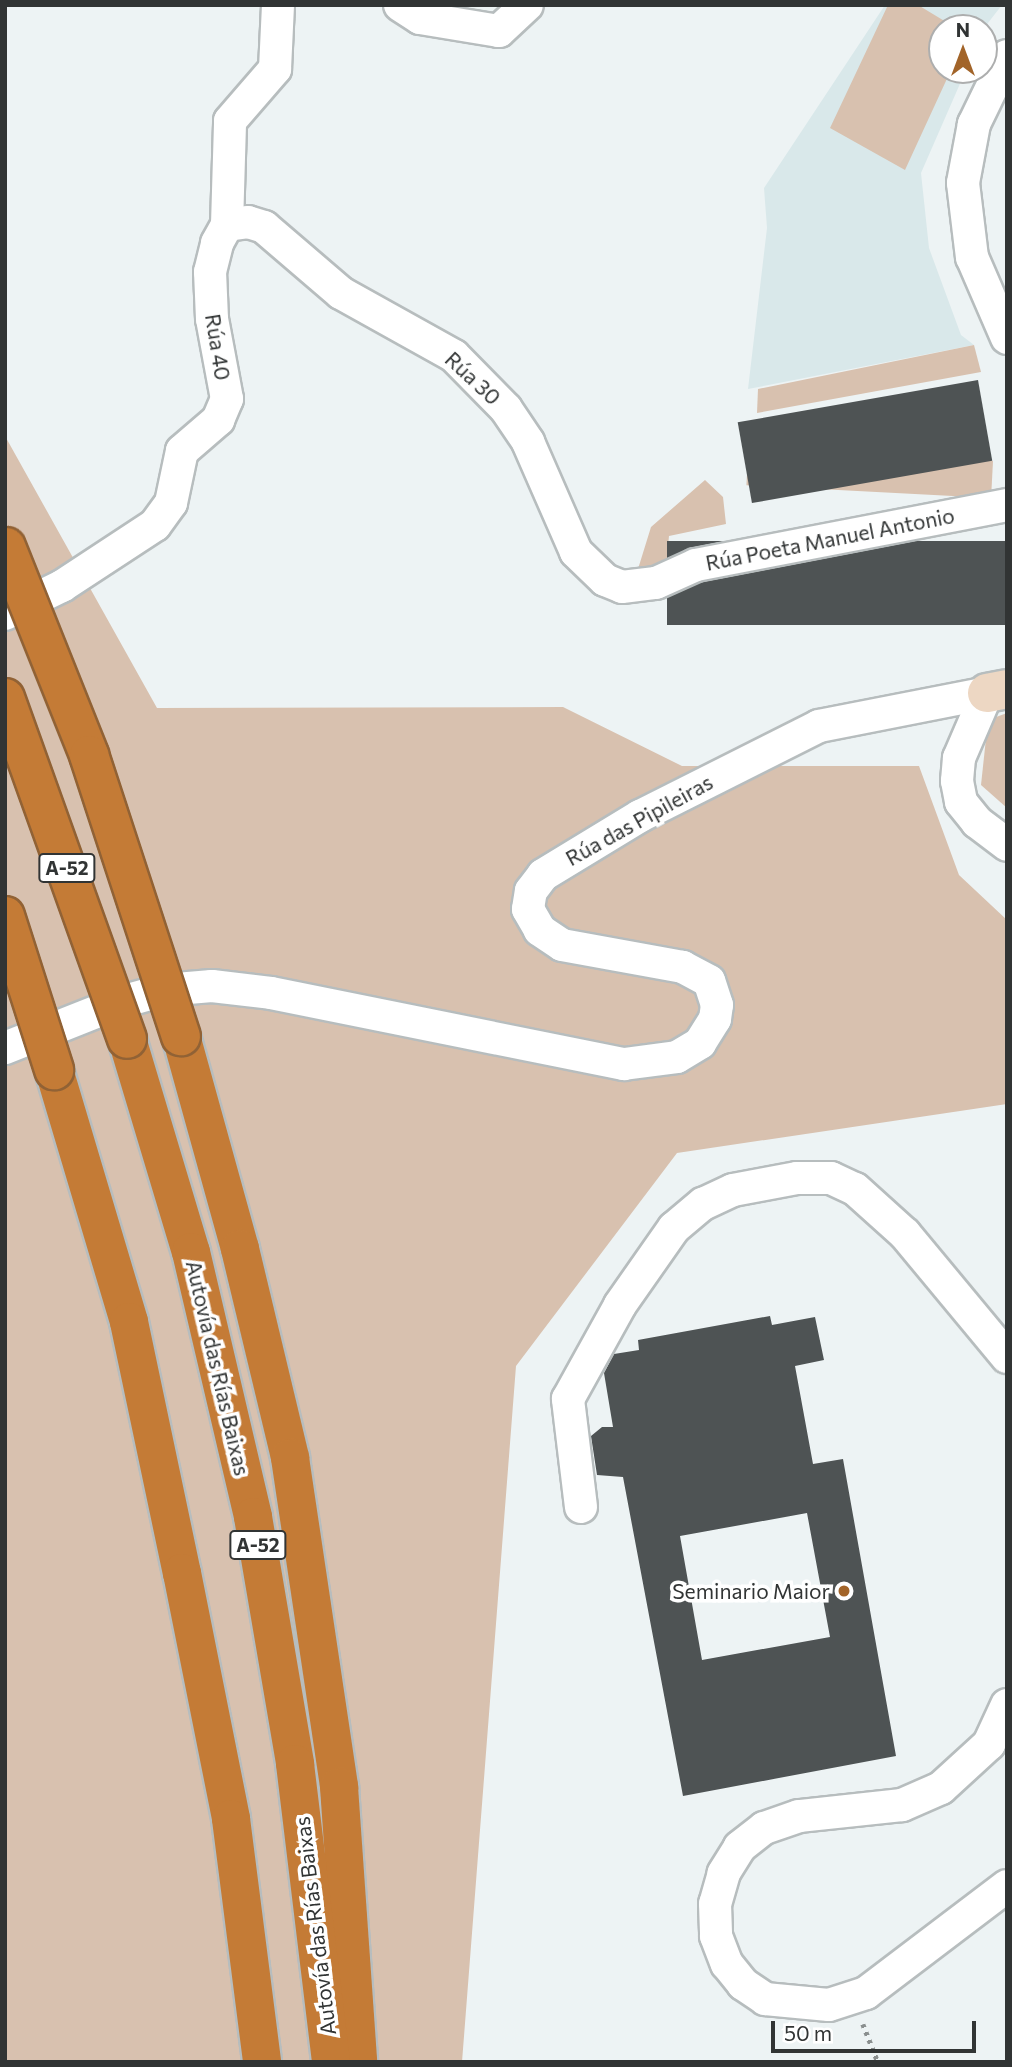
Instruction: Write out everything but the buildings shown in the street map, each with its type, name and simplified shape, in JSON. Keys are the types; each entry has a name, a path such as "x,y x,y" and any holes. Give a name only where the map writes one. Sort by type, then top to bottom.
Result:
{"highway":[{"path":"6,546 89,755 181,1036 240,1250 290,1458 339,1787 358,2062"},
{"name":"Autovía das Rías Baixas","path":"5,698 127,1040 191,1252 253,1517 295,1764 331,2062"},
{"path":"5,916 129,1322 232,1819 262,2062"}],"street":[{"path":"227,225 230,121 275,69 278,5"},
{"path":"400,5 420,18 499,30 527,5"},
{"path":"1007,56 974,124 963,200 972,257 1007,338"},
{"name":"Rúa 30","path":"227,225 248,222 264,227 341,293 454,356 506,410 528,442 576,552 588,567 622,587 656,583"},
{"name":"Rúa 40","path":"5,614 62,586 155,525 171,503 182,450 218,420 227,399 212,319 210,272 217,243 227,225"},
{"name":"Rúa Poeta Manuel Antonio","path":"656,583 696,565 1007,505"},
{"path":"997,691 959,758 957,781 961,802 976,822 1007,845"},
{"name":"Rúa das Pipileiras","path":"5,1048 121,1002 187,986 212,986 271,993 624,1064 677,1057 699,1043 712,1026 717,1005 709,981 683,967 562,945 540,930 528,909 530,891 543,875 640,816 819,726 997,691"},
{"path":"581,1507 568,1399 620,1305 674,1228 703,1204 733,1190 797,1178 831,1178 855,1189 912,1242 1007,1357"},
{"path":"1007,1705 989,1744 941,1788 902,1805 799,1816 764,1828 740,1847 724,1873 715,1904 716,1936 727,1964 743,1984 765,1999 798,2006 829,2006 866,1993 1007,1886"}],"path":[{"path":"866,1993 862,2031 878,2062"}],"shaded area":[{"path":"885,5 1002,5 995,14 928,14 928,84 960,84 921,173 929,248 961,335 974,345 748,389 767,228 764,188"},
{"path":"888,5 918,5 933,14 928,14 928,84 945,84 905,170 830,128"},
{"path":"974,345 981,372 757,413 758,389"},
{"path":"5,436 157,708 563,707 682,766 919,766 959,875 1007,920 1007,1104 677,1153 516,1366 462,2062 5,2062"},
{"path":"748,448 993,461 991,498 746,485"},
{"path":"705,480 723,497 726,524 669,536 666,567 638,569 651,527"},
{"path":"1007,713 1007,808 981,785 988,720"}],"place":[{"name":"Seminario Maior","path":"844,1591"}]}
